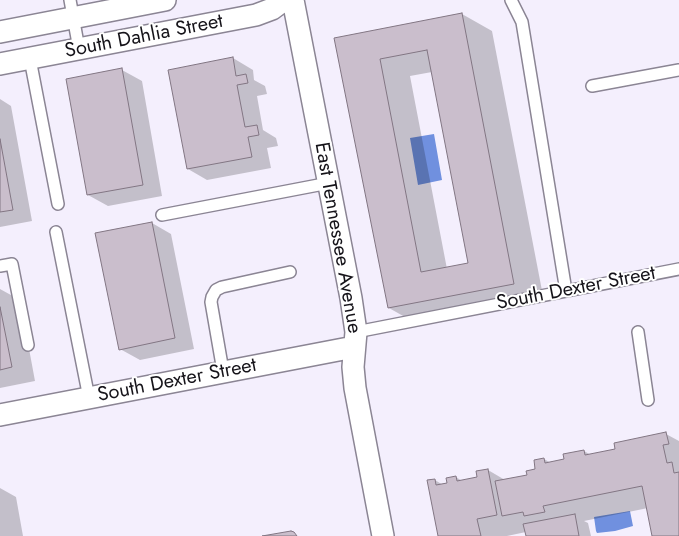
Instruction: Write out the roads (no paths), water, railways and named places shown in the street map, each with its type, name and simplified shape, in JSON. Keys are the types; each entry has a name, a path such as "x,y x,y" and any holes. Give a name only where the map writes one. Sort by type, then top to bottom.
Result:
{"street":[{"name":"South Dahlia Street","path":"0,32 72,9 165,0"},
{"name":"South Dahlia Street","path":"0,64 256,15 284,0"},
{"name":"East Tennessee Avenue","path":"293,0 347,274 355,340 354,388 382,536"},
{"name":"South Dexter Street","path":"0,415 224,372 355,340"}],"lane":[{"path":"511,0 522,22 566,291"},
{"path":"72,9 79,49"},
{"path":"30,59 58,204"},
{"path":"592,86 679,70"},
{"path":"162,215 328,183"},
{"path":"56,232 89,398"},
{"path":"0,266 12,264 28,345"},
{"name":"South Dexter Street","path":"355,340 566,291 679,269"},
{"path":"224,372 211,302 216,290 290,272"},
{"path":"638,332 648,400"}],"water":[{"path":"434,134 442,180 418,185 410,138"},
{"path":"630,511 633,526 597,533 594,517"}]}
